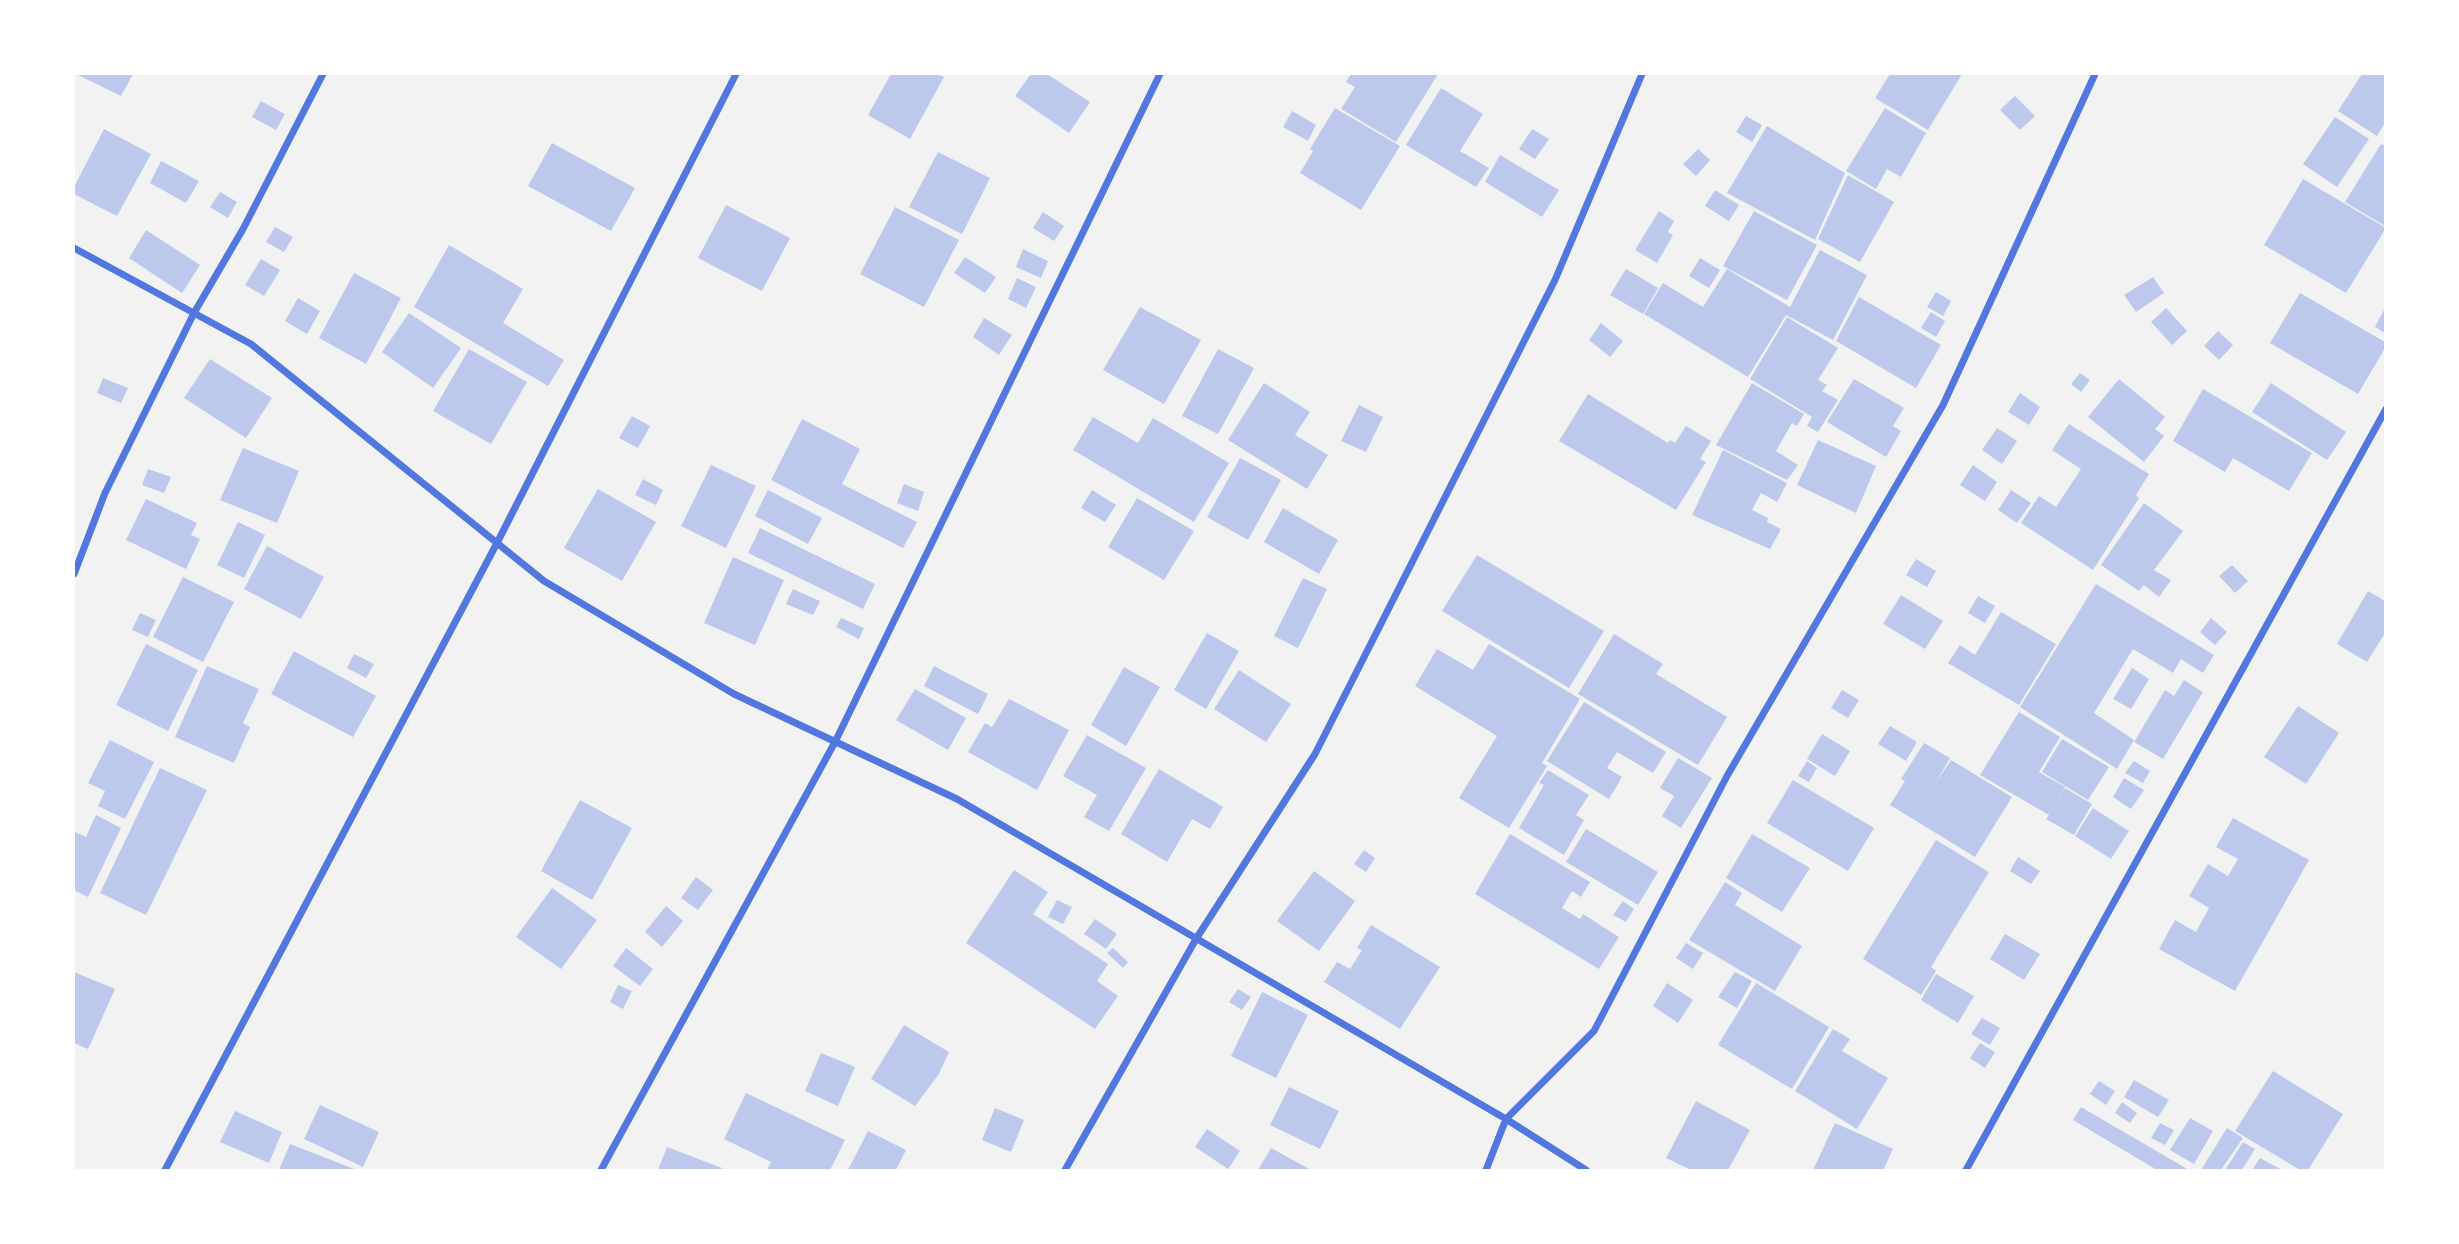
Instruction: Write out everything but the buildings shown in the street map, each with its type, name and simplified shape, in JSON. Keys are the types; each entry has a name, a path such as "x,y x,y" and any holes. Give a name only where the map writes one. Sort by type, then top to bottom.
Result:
{"street":[{"path":"74,574 105,494 194,313 243,229 323,74"},
{"path":"165,1171 497,543 736,74"},
{"path":"601,1171 835,742 1160,74"},
{"path":"1065,1171 1196,939 1315,754 1555,280 1642,74"},
{"path":"1486,1171 1506,1119 1594,1031 1727,776 1943,405 2095,74"},
{"path":"74,248 251,344 544,581 734,694 957,799 1506,1119 1586,1171"},
{"path":"1966,1171 2385,409"}]}
